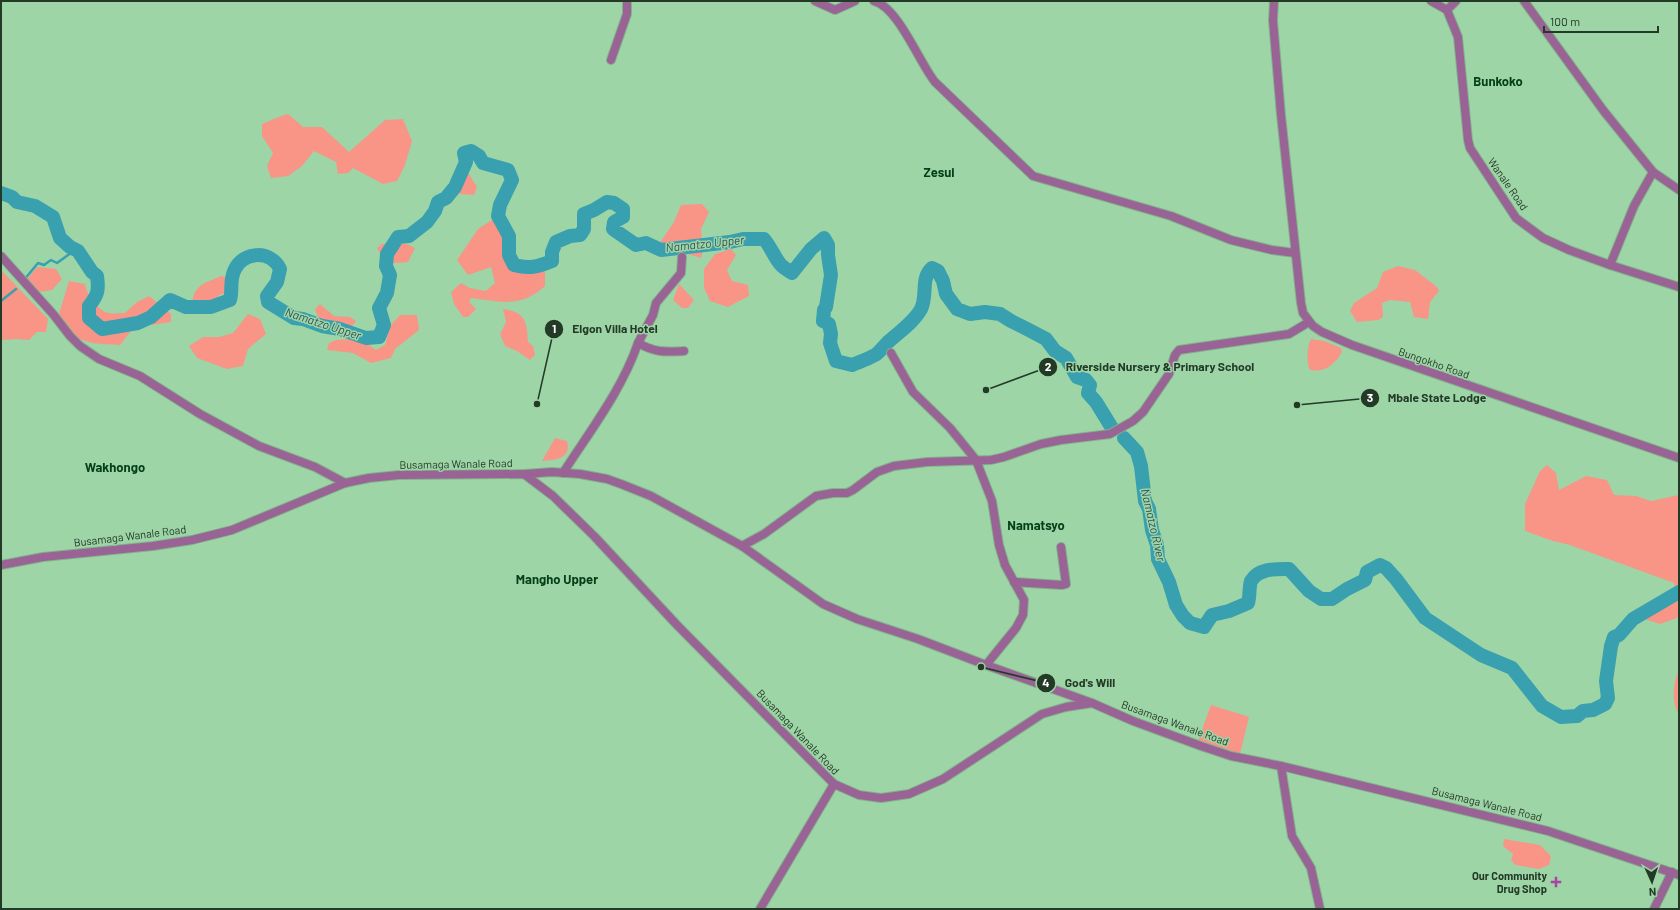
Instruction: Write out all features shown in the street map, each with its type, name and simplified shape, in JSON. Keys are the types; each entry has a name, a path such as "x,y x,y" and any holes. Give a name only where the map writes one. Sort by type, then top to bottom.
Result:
{"street":[{"path":"611,60 627,14 627,1"},
{"path":"815,1 835,10 855,1"},
{"path":"874,1 888,10 900,24 926,70 935,82 1033,176 1163,213 1231,240 1272,250 1296,253 1274,37 1274,1"},
{"path":"1431,1 1447,10 1456,1"},
{"path":"1524,1 1603,110 1653,172 1679,190"},
{"name":"Wanale Road","path":"1447,10 1458,37 1470,148 1516,218 1543,238 1569,250 1679,287"},
{"path":"1610,264 1634,206 1653,172"},
{"name":"Bungokho Road","path":"1296,253 1303,313 1309,322 1322,332 1352,345 1679,458"},
{"path":"1,256 53,314 70,336 80,346 99,359 140,376 200,414 259,446 315,467 345,483"},
{"path":"563,473 615,390 632,359 638,343 653,315 656,303 681,273 682,257"},
{"path":"742,546 764,534 816,496 833,493 847,493 877,472 886,468 916,463 1004,457 1036,446 1061,440 1110,434 1121,429 1147,408 1169,374 1175,355 1179,350 1289,334 1309,322"},
{"path":"638,343 656,351 684,351"},
{"path":"891,353 913,392 950,428 976,460 992,501 1001,552 1005,565 1024,600 1023,615 1016,628 986,665"},
{"path":"524,474 563,473 592,475 621,484 651,496 742,546 823,604 857,619 918,639 1092,703"},
{"name":"Busamaga Wanale Road","path":"1,565 43,557 153,546 192,540 232,530 345,483 369,478 399,475 524,474 553,496 594,536 677,625 834,784 859,794 881,798 909,794 942,779 1042,714 1066,707 1092,703 1133,721 1232,756 1281,766 1548,831 1675,873"},
{"path":"1014,582 1066,584 1061,547"},
{"path":"1281,766 1292,836 1311,868 1320,909"},
{"path":"760,909 834,784"},
{"path":"1654,909 1675,873"}],"shaded area":[{"path":"288,114 303,127 322,127 349,152 385,120 403,119 412,141 405,165 397,181 383,184 353,168 348,173 338,174 336,162 314,151 302,166 288,176 271,178 267,166 273,153 262,136 262,124"},
{"path":"469,174 477,187 474,195 460,194 456,190 460,176"},
{"path":"702,204 709,212 701,229 703,250 701,258 685,253 667,253 659,244 674,222 681,205"},
{"path":"498,216 509,236 509,255 514,265 527,268 538,267 545,272 545,286 528,298 519,301 501,302 471,298 469,302 476,309 468,317 463,317 454,304 451,292 461,283 470,288 486,291 495,283 491,267 468,275 457,260 478,229"},
{"path":"382,244 407,244 415,248 408,262 393,263 386,260 377,248"},
{"path":"731,249 736,255 727,270 732,281 748,285 749,296 728,307 710,301 704,288 704,269 715,254"},
{"path":"1398,266 1415,270 1437,287 1439,291 1430,302 1428,319 1414,317 1410,302 1390,300 1382,303 1383,317 1378,320 1357,322 1350,311 1354,303 1377,288 1383,272"},
{"path":"37,267 56,269 62,279 52,290 32,293 25,282"},
{"path":"1,270 48,319 46,332 37,332 29,340 1,340"},
{"path":"221,276 238,279 238,289 219,295 211,307 192,304 193,297 198,288"},
{"path":"69,281 85,284 88,293 96,305 108,313 125,313 137,302 149,296 171,314 171,322 152,325 139,318 120,345 101,344 82,340 69,331 59,314"},
{"path":"679,284 694,300 688,308 682,308 673,300"},
{"path":"320,304 334,316 350,317 356,321 348,332 327,326 320,320 315,309"},
{"path":"503,309 516,312 523,319 527,328 528,342 533,346 535,355 530,360 517,351 505,346 500,334 506,322"},
{"path":"248,314 260,319 266,334 248,349 243,366 227,369 197,358 189,346 203,337 219,337 233,333"},
{"path":"400,315 417,315 419,330 395,349 391,358 371,363 353,353 327,350 329,343 336,340 360,338 376,350 385,345 390,326"},
{"path":"1311,339 1324,341 1341,348 1342,352 1329,367 1315,371 1310,370 1308,354"},
{"path":"555,438 567,441 567,452 565,455 557,459 542,461"},
{"path":"1547,465 1556,473 1559,490 1586,476 1607,480 1614,495 1636,496 1651,501 1679,495 1679,616 1677,618 1660,624 1644,619 1652,601 1676,589 1674,583 1570,545 1553,541 1525,531 1525,504 1540,471"},
{"path":"1679,670 1679,714 1676,709 1674,692 1675,681"},
{"path":"1211,705 1249,717 1240,754 1198,741"},
{"path":"1504,839 1540,845 1551,856 1549,865 1539,869 1515,865 1511,860 1513,854 1503,846"}],"waterway":[{"name":"Namatzo Upper","path":"1,193 12,197 17,202 35,206 53,217 60,238 70,247 78,251 92,272 97,276 97,292 89,306 89,318 102,329 138,323 151,317 170,300 186,307 211,307 230,300 232,277 235,269 239,263 245,259 258,255 270,258 280,269 277,282 267,296 268,302 294,318 303,319 322,326 340,329 366,338 379,337 384,325 379,308 387,293 390,275 386,266 387,254 398,237 409,236 427,222 435,211 438,202 446,198 455,187 466,162 464,153 471,151 479,156 483,163 508,170 512,180 500,205 498,216 509,236 509,255 514,265 533,267 552,261 552,252 556,242 570,236 580,235 584,229 584,214 607,202 614,203 623,209 623,217 614,222 613,229 636,245 646,243 661,250 730,242 743,239 764,239 769,245 776,259 781,265 792,273 811,249 824,238 828,245 831,275 823,321 829,324 831,334 830,343 836,361 852,365 872,356 879,352 910,323 921,309 924,298 926,277 932,268 938,271 943,281 946,294 957,309 970,314 985,312 1000,314 1046,339 1055,351 1066,358 1077,377 1086,380 1090,385 1088,393 1096,402 1112,428"},
{"path":"24,280 38,263 44,265 51,260 57,263 75,250"},
{"path":"1,301 16,289"},
{"name":"Namatzo River","path":"1124,438 1137,452 1141,466 1145,501 1149,509 1152,530 1157,545 1158,559 1169,582 1176,605 1183,616 1190,623 1204,627 1212,615 1229,611 1248,603 1251,581 1263,571 1273,569 1289,569 1309,591 1321,599 1332,599 1365,580 1367,572 1380,565 1386,568 1396,579 1425,618 1481,655 1512,668 1542,706 1561,717 1577,716 1583,711 1593,710 1605,704 1608,698 1606,681 1611,646 1614,637 1619,635 1633,619 1679,592"}],"place":[{"name":"Riverside Nursery & Primary School","path":"986,390"},
{"name":"Elgon Villa Hotel","path":"537,404"},
{"name":"Mbale State Lodge","path":"1297,405"},
{"name":"God's Will","path":"981,667"},
{"name":"Our Community Drug Shop","path":"1556,882"}],"district":[{"name":"Bunkoko","path":"1498,81"},
{"name":"Zesui","path":"939,172"},
{"name":"Wakhongo","path":"115,467"},
{"name":"Namatsyo","path":"1036,525"},
{"name":"Mangho Upper","path":"557,579"}]}
